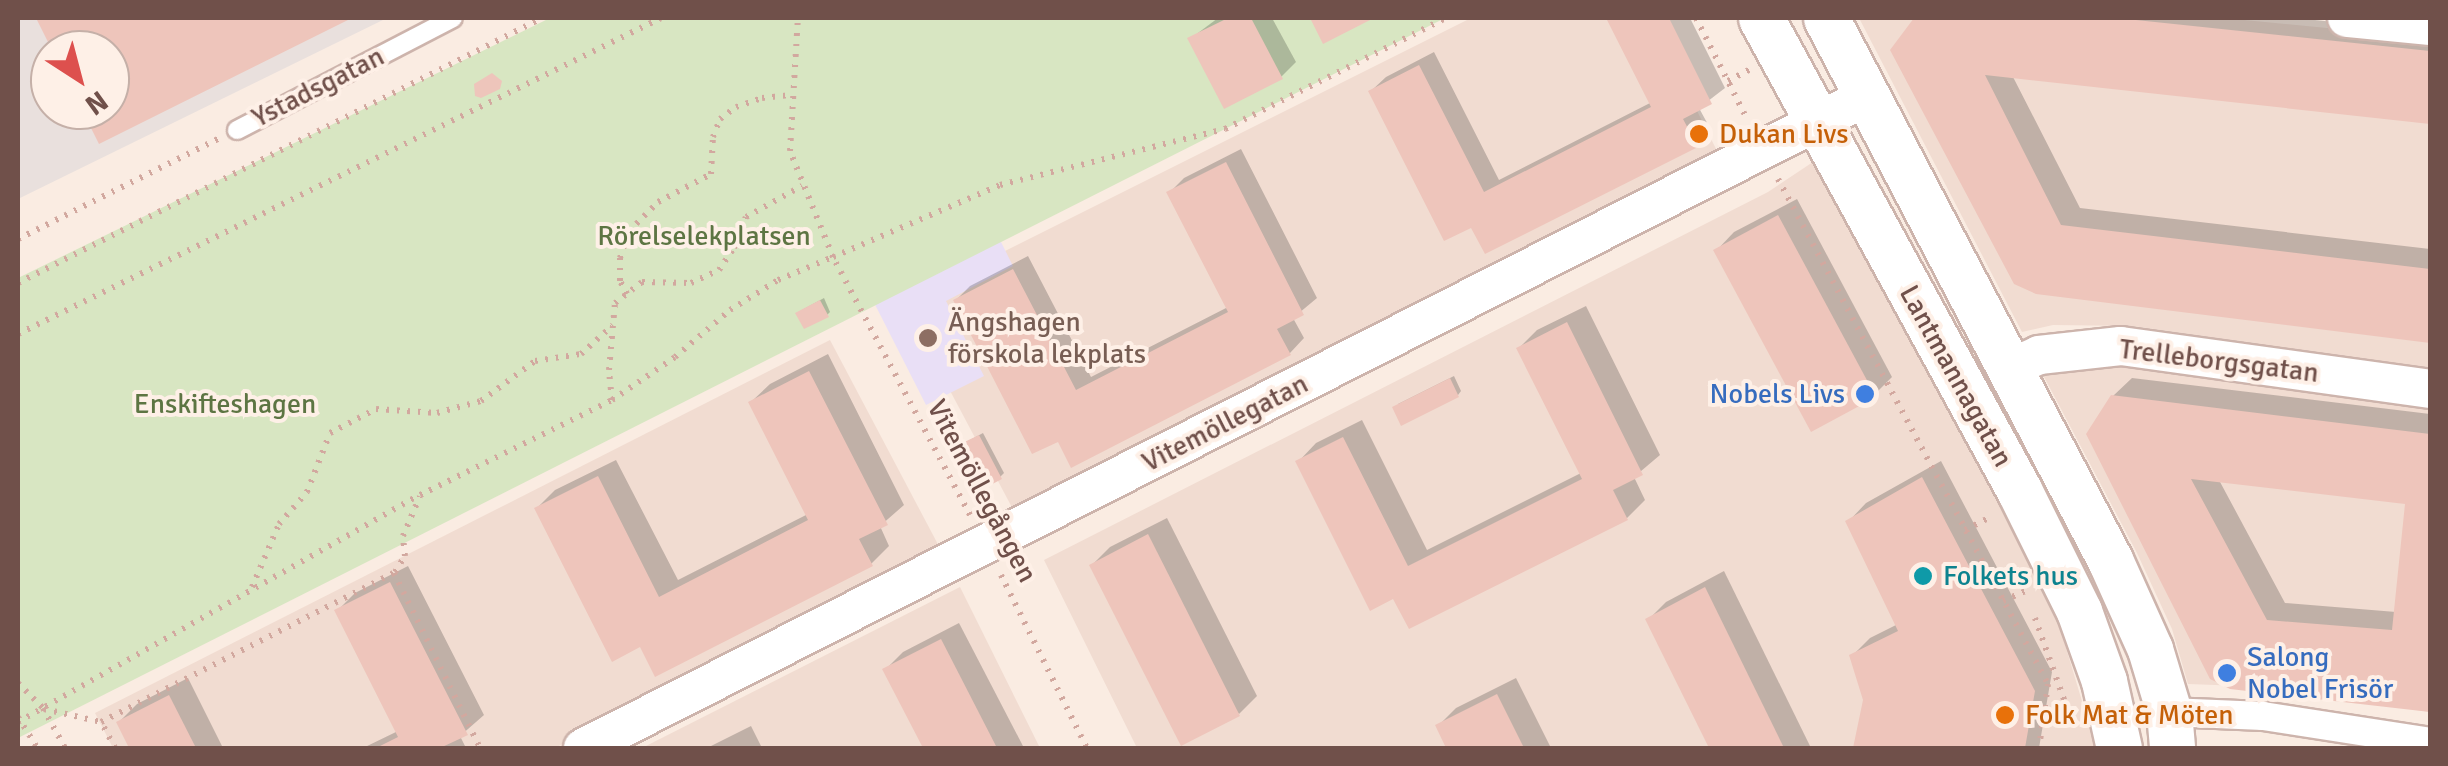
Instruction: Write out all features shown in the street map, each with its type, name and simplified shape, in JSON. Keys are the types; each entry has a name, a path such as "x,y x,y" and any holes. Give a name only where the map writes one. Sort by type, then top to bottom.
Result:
{"street":[{"name":"Lantmannagatan","path":"1761,18 2019,490 2080,610 2104,681 2118,748"},
{"name":"Lantmannagatan","path":"1826,18 2118,578 2150,648 2170,730"},
{"path":"2347,18 2430,26"},
{"name":"Vitemöllegatan","path":"583,748 1866,97"},
{"name":"Trelleborgsgatan","path":"2010,368 2040,355 2121,346 2430,390"},
{"path":"2170,730 2263,716 2430,742"}],"lane":[{"name":"Ystadsgatan","path":"236,130 453,18"}],"path":[{"path":"18,283 542,18"},
{"path":"18,334 661,18"},
{"name":"Vitemöllegången","path":"798,18 790,151 802,186 833,257 985,544 1087,748"},
{"path":"37,748 19,720 420,495 612,400 674,357 730,310 778,280 1000,186 1225,129 1446,18"},
{"path":"1696,18 1762,150 2048,684 2039,748"},
{"path":"626,294 620,281 620,258 629,231 658,202 711,174 713,137 720,119 749,102 792,95"},
{"path":"18,239 236,130"},
{"path":"612,400 609,370 615,303 642,282 691,283 719,270 746,217 802,186"},
{"path":"252,588 279,524 307,492 330,433 376,409 438,412 481,401 535,361 581,354 613,326"},
{"path":"43,708 101,722 394,573 405,556 403,536 420,495"},
{"path":"394,573 480,748"},
{"path":"18,683 43,708 65,748"},
{"path":"101,722 115,748"}],"shaded area":[{"path":"18,18 387,18 18,199"},
{"path":"1471,18 1651,18 1720,157 1016,515 903,302"},
{"path":"1859,18 2224,18 2430,38 2430,369 2133,326 2053,325 2022,332"},
{"path":"1813,162 2049,591 2096,748 1137,748 1044,560 1768,192"},
{"name":"Ängshagen förskola lekplats","path":"986,212 1013,266 946,301 984,376 926,405 860,275"},
{"path":"830,340 942,552 555,748 113,748 95,713"},
{"path":"2071,366 2147,367 2430,408 2430,712 2269,687 2188,684 2172,629 2137,553 2042,373"},
{"path":"960,587 1040,748 642,748"}],"green space":[{"name":"Enskifteshagen","path":"550,18 1445,18 18,738 18,278"}],"building":[{"path":"36,18 352,18 130,129 130,30 42,30"},
{"path":"1228,18 1251,18 1283,79 1224,109 1187,38"},
{"path":"1310,18 1374,18 1323,44"},
{"path":"1606,18 1669,18 1712,104 1683,119 1698,147 1485,254 1471,228 1444,241 1368,91 1419,65 1484,192 1651,107"},
{"path":"1914,18 2117,18 2430,51 2430,124 1985,75 2061,225 2430,269 2430,343 2036,294 2014,284 1890,50"},
{"path":"492,73 502,81 500,89 481,98 475,96 474,84"},
{"path":"92,130 127,130 99,144"},
{"path":"1226,162 1304,315 1277,329 1291,355 1071,468 1058,442 1032,454 953,300 1013,269 1076,390 1228,312 1166,192"},
{"path":"1778,215 1876,397 1811,432 1713,250"},
{"path":"820,300 829,317 804,329 795,313"},
{"path":"1567,322 1643,475 1613,490 1628,520 1409,629 1393,599 1370,611 1295,461 1343,437 1408,566 1582,479 1516,348"},
{"path":"809,371 888,525 859,539 873,566 655,677 640,647 612,662 534,508 598,476 659,597 808,520 748,402"},
{"path":"1450,378 1459,397 1401,426 1392,407"},
{"path":"2111,395 2430,434 2430,712 2230,689 2210,679 2086,434","holes":["2191,479 2405,504 2392,630 2267,620"]},
{"path":"979,435 1002,479 975,493 952,448"},
{"name":"Folkets hus","path":"1922,477 2035,691 2025,748 1853,748 1863,700 1849,655 1898,631 1845,521"},
{"path":"1148,534 1240,716 1181,746 1089,565"},
{"path":"390,582 468,735 440,748 376,748 398,737 334,610"},
{"path":"1705,587 1784,748 1709,748 1645,619"},
{"path":"941,639 997,748 923,748 882,669"},
{"path":"1497,694 1524,748 1446,748 1435,725"},
{"path":"169,695 196,748 129,748 116,722"}],"place":[{"name":"Dukan Livs","path":"1699,134"},
{"name":"Ängshagen förskola lekplats","path":"928,338"},
{"name":"Nobels Livs","path":"1865,394"},
{"name":"Folkets hus","path":"1923,576"},
{"name":"Salong Nobel Frisör","path":"2227,673"},
{"name":"Folk Mat & Möten","path":"2005,715"}],"park label":[{"name":"Rörelselekplatsen","path":"704,236"}]}
